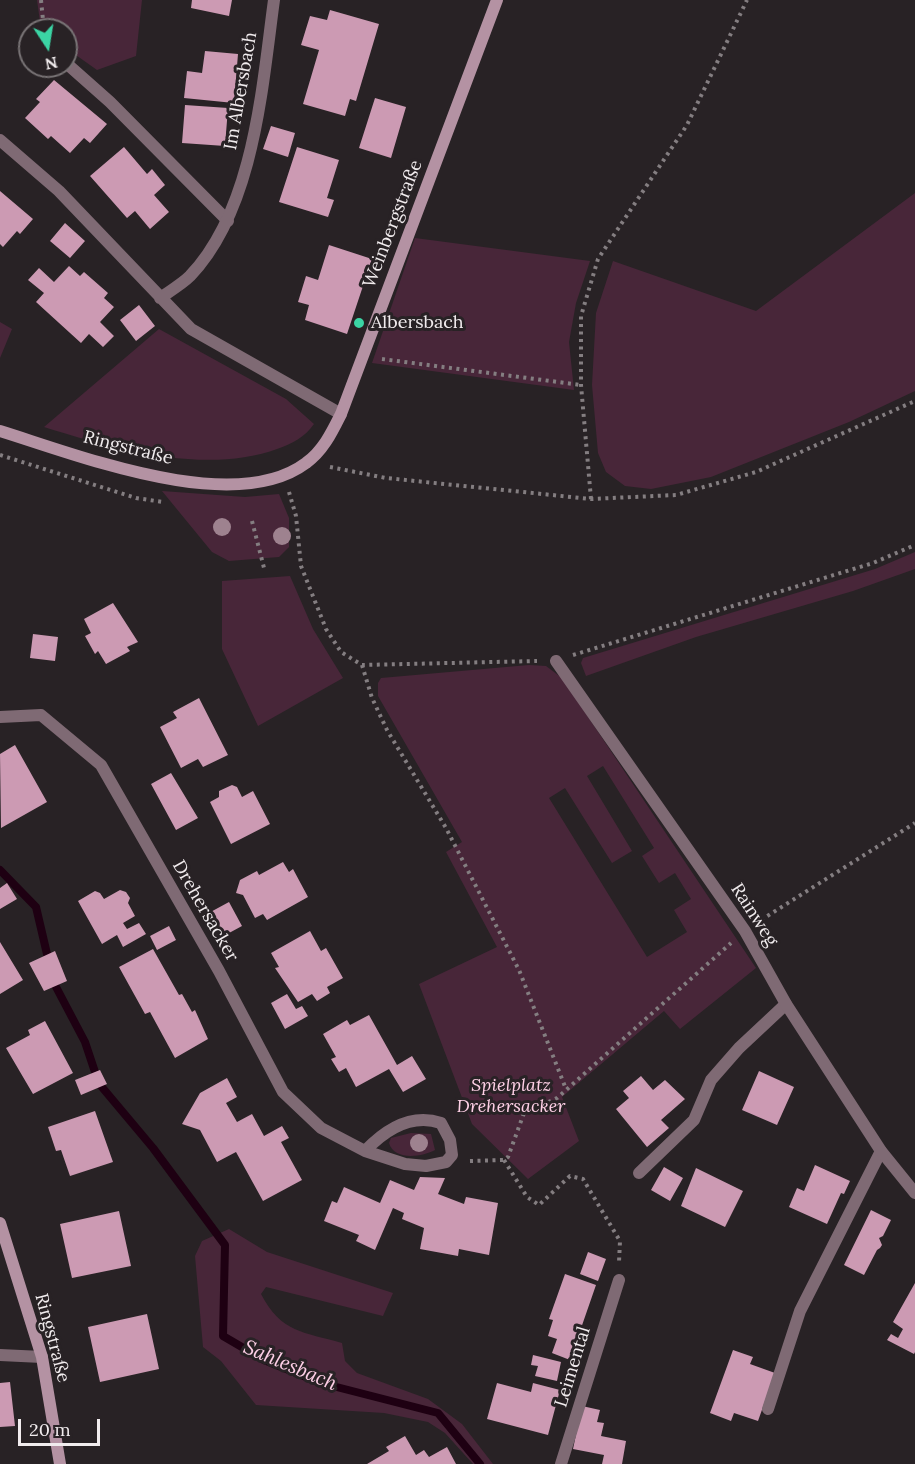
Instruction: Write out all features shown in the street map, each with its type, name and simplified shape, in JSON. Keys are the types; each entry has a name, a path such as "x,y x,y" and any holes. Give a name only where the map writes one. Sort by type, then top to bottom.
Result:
{"street":[{"name":"Im Albersbach","path":"160,298 190,276 228,221 255,134 274,0"},
{"name":"Weinbergstraße","path":"285,476 308,462 327,441 341,414 497,0"},
{"path":"78,74 110,102 228,221"},
{"path":"0,140 59,192 191,329 341,414"},
{"name":"Ringstraße","path":"0,431 149,475 224,484 254,484 285,476"},
{"name":"Rainweg","path":"556,661 745,931 786,1004 881,1151 915,1193"},
{"name":"Drehersacker","path":"0,717 41,715 101,765 219,971 283,1092 321,1128 365,1151 405,1164 426,1166 447,1161"},
{"path":"639,1173 694,1120 711,1080 739,1048 786,1004"},
{"path":"365,1151 379,1136 414,1119 429,1119 441,1123 450,1140 452,1155 447,1161"},
{"path":"768,1409 800,1311 881,1151"},
{"name":"Ringstraße","path":"0,1223 42,1357 60,1464"},
{"name":"Leimental","path":"561,1464 619,1280"},
{"path":"0,1355 42,1357"}],"path":[{"path":"41,0 43,18"},
{"path":"591,500 581,385 581,316 598,259 687,125 747,0"},
{"path":"361,356 581,385"},
{"path":"308,462 386,478 591,500 676,495 756,472 915,401"},
{"path":"0,455 136,498 163,502"},
{"path":"285,476 296,516 301,566 326,629 341,652 362,665 556,661 873,563 915,545"},
{"path":"252,521 264,568"},
{"path":"362,665 372,698 387,730 446,828 519,970 566,1089"},
{"path":"447,1161 504,1160 508,1157 524,1113 557,1098 745,931 915,823"},
{"path":"504,1160 527,1197 539,1205 570,1176 583,1179 620,1241 619,1280"}],"green space":[{"path":"37,0 142,0 136,56 97,70 78,57 78,18 39,18"},
{"path":"915,193 915,391 849,422 711,477 651,489 625,486 606,472 598,453 592,385 596,313 613,261 756,311"},
{"path":"415,238 590,261 576,303 569,342 574,390 372,363"},
{"path":"0,322 12,329 0,358"},
{"path":"159,329 286,399 314,424 302,436 283,447 249,456 220,460 160,456 100,443 44,427"},
{"path":"162,491 245,497 279,494 289,518 289,547 279,557 229,561 212,552"},
{"path":"915,552 915,569 853,591 696,637 586,676 581,663 583,658 875,569"},
{"path":"290,576 313,629 343,678 258,726 222,649 222,581"},
{"name":"Spielplatz Drehersacker","path":"529,665 546,666 562,678 756,968 680,1029 664,1011 562,1097 579,1141 528,1179 472,1124 419,984 497,947 446,852 462,842 378,696 378,683 381,678","holes":["603,766 654,848 642,856 659,883 675,873 691,899 674,910 687,932 647,957 549,798 565,788 612,863 632,851 587,776"]},
{"path":"411,1133 431,1134 435,1150 416,1156 396,1153 389,1143 391,1138"},
{"path":"229,1229 267,1252 393,1293 383,1316 266,1287 261,1294 277,1317 285,1324 305,1333 342,1343 345,1361 357,1373 428,1399 462,1424 493,1464 473,1464 445,1433 428,1422 384,1413 256,1405 221,1361 203,1347 195,1256 202,1241"}],"building":[{"path":"192,0 232,0 229,16 191,8"},
{"path":"330,10 379,24 356,101 350,99 345,116 303,104 319,50 301,45 310,16 327,20"},
{"path":"205,51 238,54 234,103 184,98 187,71 202,73"},
{"path":"54,80 107,124 90,143 84,138 70,153 51,136 48,139 25,118 40,102 36,99"},
{"path":"375,98 406,107 391,158 359,148"},
{"path":"185,105 228,108 225,146 182,143"},
{"path":"271,126 295,133 288,157 263,149"},
{"path":"124,147 147,174 152,169 165,185 154,195 169,212 150,229 135,211 127,218 90,176"},
{"path":"297,147 339,160 327,198 334,200 328,217 279,202"},
{"path":"0,191 33,219 20,234 17,231 3,247 0,244"},
{"path":"65,223 85,241 70,258 50,241"},
{"path":"329,245 372,259 347,334 305,320 309,305 298,302 306,276 318,280"},
{"path":"69,266 80,276 84,272 108,293 104,298 114,307 100,322 114,336 103,347 89,334 81,343 36,302 44,293 28,280 39,268 54,282"},
{"path":"139,305 155,326 136,341 120,320"},
{"path":"113,603 138,642 127,647 130,651 106,664 98,651 95,654 85,636 91,633 84,619"},
{"path":"33,634 58,637 55,661 30,658"},
{"path":"199,698 228,755 203,767 198,759 181,768 160,727 177,718 173,712"},
{"path":"15,745 47,802 1,828 0,754"},
{"path":"171,773 198,818 176,830 151,784"},
{"path":"232,785 237,787 242,797 253,791 270,824 231,844 210,802 219,797 219,791"},
{"path":"283,862 289,872 293,869 308,897 267,920 263,914 255,918 243,895 236,893 240,880 257,871 259,875"},
{"path":"7,883 17,899 0,909 0,888"},
{"path":"120,890 126,892 130,898 128,903 135,916 123,923 127,929 139,923 146,934 123,947 117,935 102,944 78,901 95,891 100,893 104,899"},
{"path":"229,902 242,926 218,939 205,915"},
{"path":"169,926 176,940 157,950 150,936"},
{"path":"310,931 321,951 326,948 343,978 327,987 330,993 317,1001 312,994 298,1002 275,968 279,967 271,953"},
{"path":"0,942 23,980 0,994"},
{"path":"153,949 179,995 182,994 192,1012 195,1010 208,1039 175,1058 150,1012 145,1014 119,967"},
{"path":"55,951 67,981 44,991 29,963"},
{"path":"287,994 296,1009 302,1006 308,1016 285,1029 271,1003"},
{"path":"369,1015 397,1065 412,1056 426,1079 403,1092 389,1069 356,1087 346,1068 339,1072 331,1059 336,1057 323,1034 347,1020 350,1025"},
{"path":"45,1021 73,1073 33,1094 6,1048 30,1035 28,1030"},
{"path":"100,1070 107,1084 81,1095 75,1080"},
{"path":"759,1071 794,1087 777,1125 742,1110"},
{"path":"641,1076 653,1090 665,1080 685,1099 661,1120 669,1128 647,1147 616,1109 629,1098 623,1091"},
{"path":"227,1078 237,1097 226,1103 237,1122 252,1114 264,1136 282,1126 289,1138 281,1142 302,1180 263,1201 236,1152 217,1162 200,1130 182,1124 200,1093"},
{"path":"95,1111 113,1162 70,1176 61,1150 56,1151 48,1127"},
{"path":"815,1165 850,1181 844,1194 841,1193 827,1224 789,1207 797,1188 804,1191"},
{"path":"664,1167 683,1178 670,1201 651,1190"},
{"path":"696,1168 743,1191 725,1227 681,1206"},
{"path":"420,1177 445,1178 438,1194 464,1204 466,1197 498,1203 489,1255 459,1249 458,1256 420,1249 424,1228 402,1219 404,1213 393,1208 375,1250 356,1241 359,1235 324,1221 332,1201 337,1203 344,1187 380,1203 390,1180 414,1190"},
{"path":"871,1210 891,1220 883,1236 879,1238 882,1245 864,1275 844,1265"},
{"path":"119,1211 131,1266 72,1278 60,1224"},
{"path":"588,1252 606,1259 598,1281 580,1274"},
{"path":"565,1274 596,1285 570,1360 552,1353 557,1339 548,1336 553,1320 549,1319"},
{"path":"915,1283 914,1354 887,1340 891,1334 898,1338 903,1329 893,1322"},
{"path":"147,1314 159,1369 100,1382 88,1327"},
{"path":"733,1350 753,1357 750,1364 775,1373 758,1421 734,1413 731,1421 710,1413"},
{"path":"533,1355 561,1362 557,1381 535,1376 538,1366 531,1365"},
{"path":"10,1382 15,1426 0,1427 0,1383"},
{"path":"497,1383 531,1392 533,1383 560,1390 548,1435 487,1419"},
{"path":"582,1406 600,1410 597,1422 604,1423 601,1436 626,1441 622,1464 602,1464 604,1455 573,1449"},
{"path":"405,1436 416,1455 424,1450 429,1457 447,1447 456,1464 367,1464 389,1451 386,1447"}],"waterway":[{"name":"Sahlesbach","path":"0,870 36,907 47,954"},
{"name":"Sahlesbach","path":"55,985 85,1042 95,1072"},
{"name":"Sahlesbach","path":"101,1086 153,1148 225,1245 223,1336 264,1360 321,1383 438,1413 480,1464"}],"place":[{"name":"Albersbach","path":"359,323"}]}
